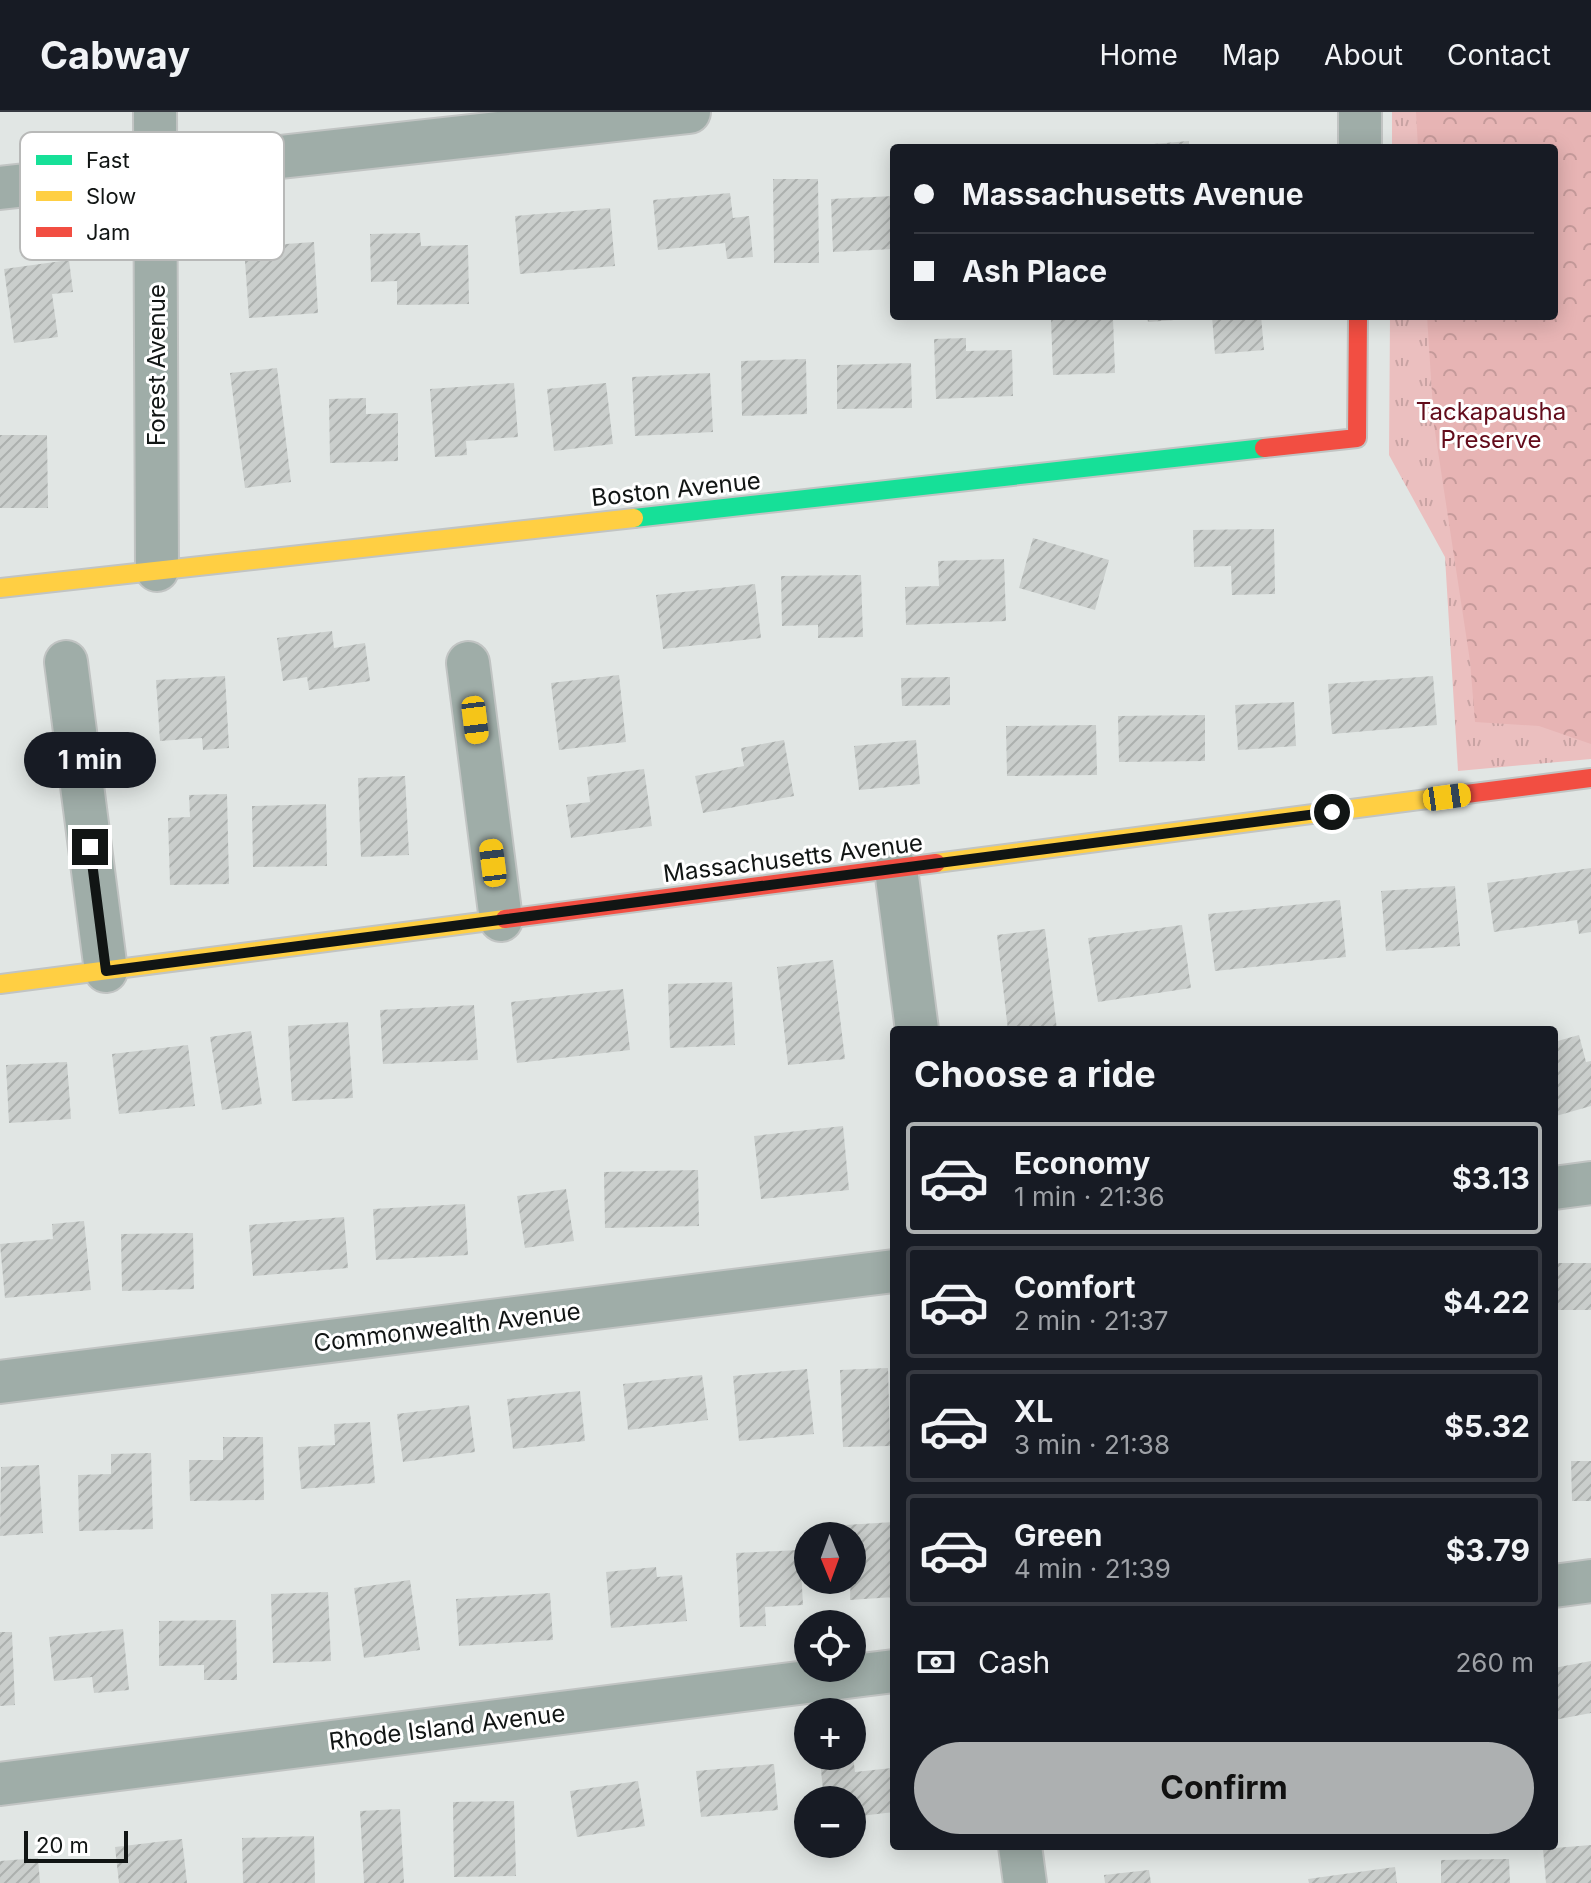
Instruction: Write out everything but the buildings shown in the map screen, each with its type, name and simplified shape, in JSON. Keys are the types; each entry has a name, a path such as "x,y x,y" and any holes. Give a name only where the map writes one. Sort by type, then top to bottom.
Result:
{"street":[{"path":"284,157 689,112"},
{"path":"1360,112 1360,144"},
{"path":"0,188 20,186"},
{"name":"Forest Avenue","path":"155,260 157,570"},
{"name":"Boston Avenue","path":"0,588 1357,438 1358,320"},
{"path":"66,662 106,971"},
{"path":"468,663 501,920"},
{"name":"Massachusetts Avenue","path":"0,984 1591,778"},
{"path":"896,869 916,1026"},
{"path":"1558,1187 1591,1183"},
{"name":"Commonwealth Avenue","path":"0,1382 890,1271"},
{"path":"1558,1585 1591,1581"},
{"name":"Rhode Island Avenue","path":"0,1784 890,1672"},
{"path":"1021,1850 1025,1883"}],"green space":[{"name":"Tackapausha Preserve","path":"1392,112 1591,112 1591,759 1458,771 1445,557 1389,455 1390,320 1558,320 1558,144 1392,144"},
{"name":"Tackapausha Preserve","path":"1416,112 1591,112 1591,744 1539,726 1475,722 1470,661 1434,425 1427,320 1558,320 1558,144 1418,144"}],"traffic: fast":[{"path":"634,518 1264,448"}],"traffic: slow":[{"path":"0,588 634,518"},
{"path":"936,863 1466,794"},
{"path":"0,984 505,919"}],"traffic: jam":[{"path":"1264,448 1357,438 1358,320"},
{"path":"1466,794 1591,778"},
{"path":"505,919 936,863"}],"route":[{"path":"90,847 106,971 1332,812"}]}
